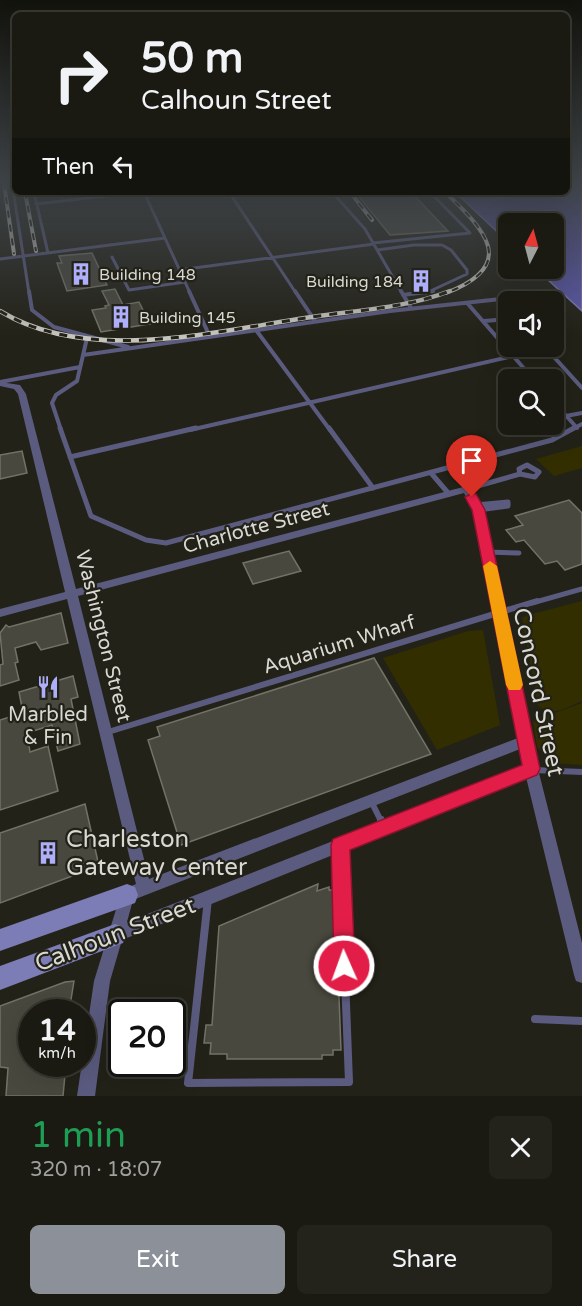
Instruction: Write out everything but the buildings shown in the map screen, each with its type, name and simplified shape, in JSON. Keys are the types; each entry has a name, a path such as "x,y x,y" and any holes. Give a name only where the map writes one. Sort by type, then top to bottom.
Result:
{"street":[{"name":"Washington Street","path":"0,383 17,387 22,394 106,733 136,892"},
{"name":"Charlotte Street","path":"0,613 467,489"},
{"name":"Concord Street","path":"467,489 477,507 531,769 582,975"},
{"name":"Calhoun Street","path":"0,940 136,892 526,741"},
{"name":"Calhoun Street","path":"0,978 115,935 531,769"},
{"path":"86,1096 102,981 115,935 136,892"}],"lane":[{"path":"19,234 32,310 54,327 87,338 124,347 141,346"},
{"path":"43,234 48,253"},
{"path":"163,234 210,337"},
{"path":"258,234 315,321"},
{"path":"367,234 411,308"},
{"path":"179,270 460,234"},
{"path":"0,259 165,238"},
{"path":"377,250 431,244 442,246 448,248 467,270 466,274 431,292 403,295"},
{"path":"112,257 129,290 185,282"},
{"path":"83,355 411,308 498,300"},
{"path":"468,304 498,338"},
{"path":"484,321 498,320"},
{"path":"256,330 373,488"},
{"path":"87,338 75,384 52,399 70,457 91,518 97,522 120,526 142,540 155,544 166,543 552,440 582,424"},
{"path":"70,457 508,357"},
{"path":"514,357 524,369"},
{"path":"554,357 582,388"},
{"path":"0,383 80,367"},
{"path":"566,416 582,413"},
{"path":"564,414 577,428"},
{"path":"431,473 449,494"},
{"name":"Charlotte Street","path":"467,489 520,474"},
{"path":"508,502 508,506 500,508 477,507 508,502"},
{"path":"487,552 519,553"},
{"name":"Aquarium Wharf","path":"106,733 500,611 582,589"},
{"path":"531,769 582,772"},
{"path":"371,801 385,828"},
{"path":"209,898 188,1083 349,1082 340,845"},
{"path":"535,1019 582,1021"}],"shaded area":[{"path":"564,234 582,234 582,311 564,295 564,291 560,291 547,279 564,279"},
{"path":"582,446 582,468 554,476 536,459"},
{"path":"582,601 582,701 565,709 548,711 542,709 538,705 522,618"},
{"path":"483,630 500,725 437,750 383,658 468,631"},
{"path":"582,703 582,765 552,763 537,747 533,721"}],"railway":[{"path":"11,234 14,254"},
{"path":"33,234 36,251"},
{"path":"446,293 469,282 483,271 488,258 488,246 483,234"},
{"path":"0,311 35,327 73,337 153,340 382,308 450,291"}],"slow traffic":[{"path":"490,566 514,685"}],"place":[{"name":"Building 148","path":"81,274"},
{"name":"Building 184","path":"421,281"},
{"name":"Building 145","path":"121,317"},
{"name":"Marbled & Fin","path":"48,687"},
{"name":"Charleston Gateway Center","path":"48,853"}],"route":[{"path":"344,966 340,845 531,769 500,611 478,510 472,497"}]}
